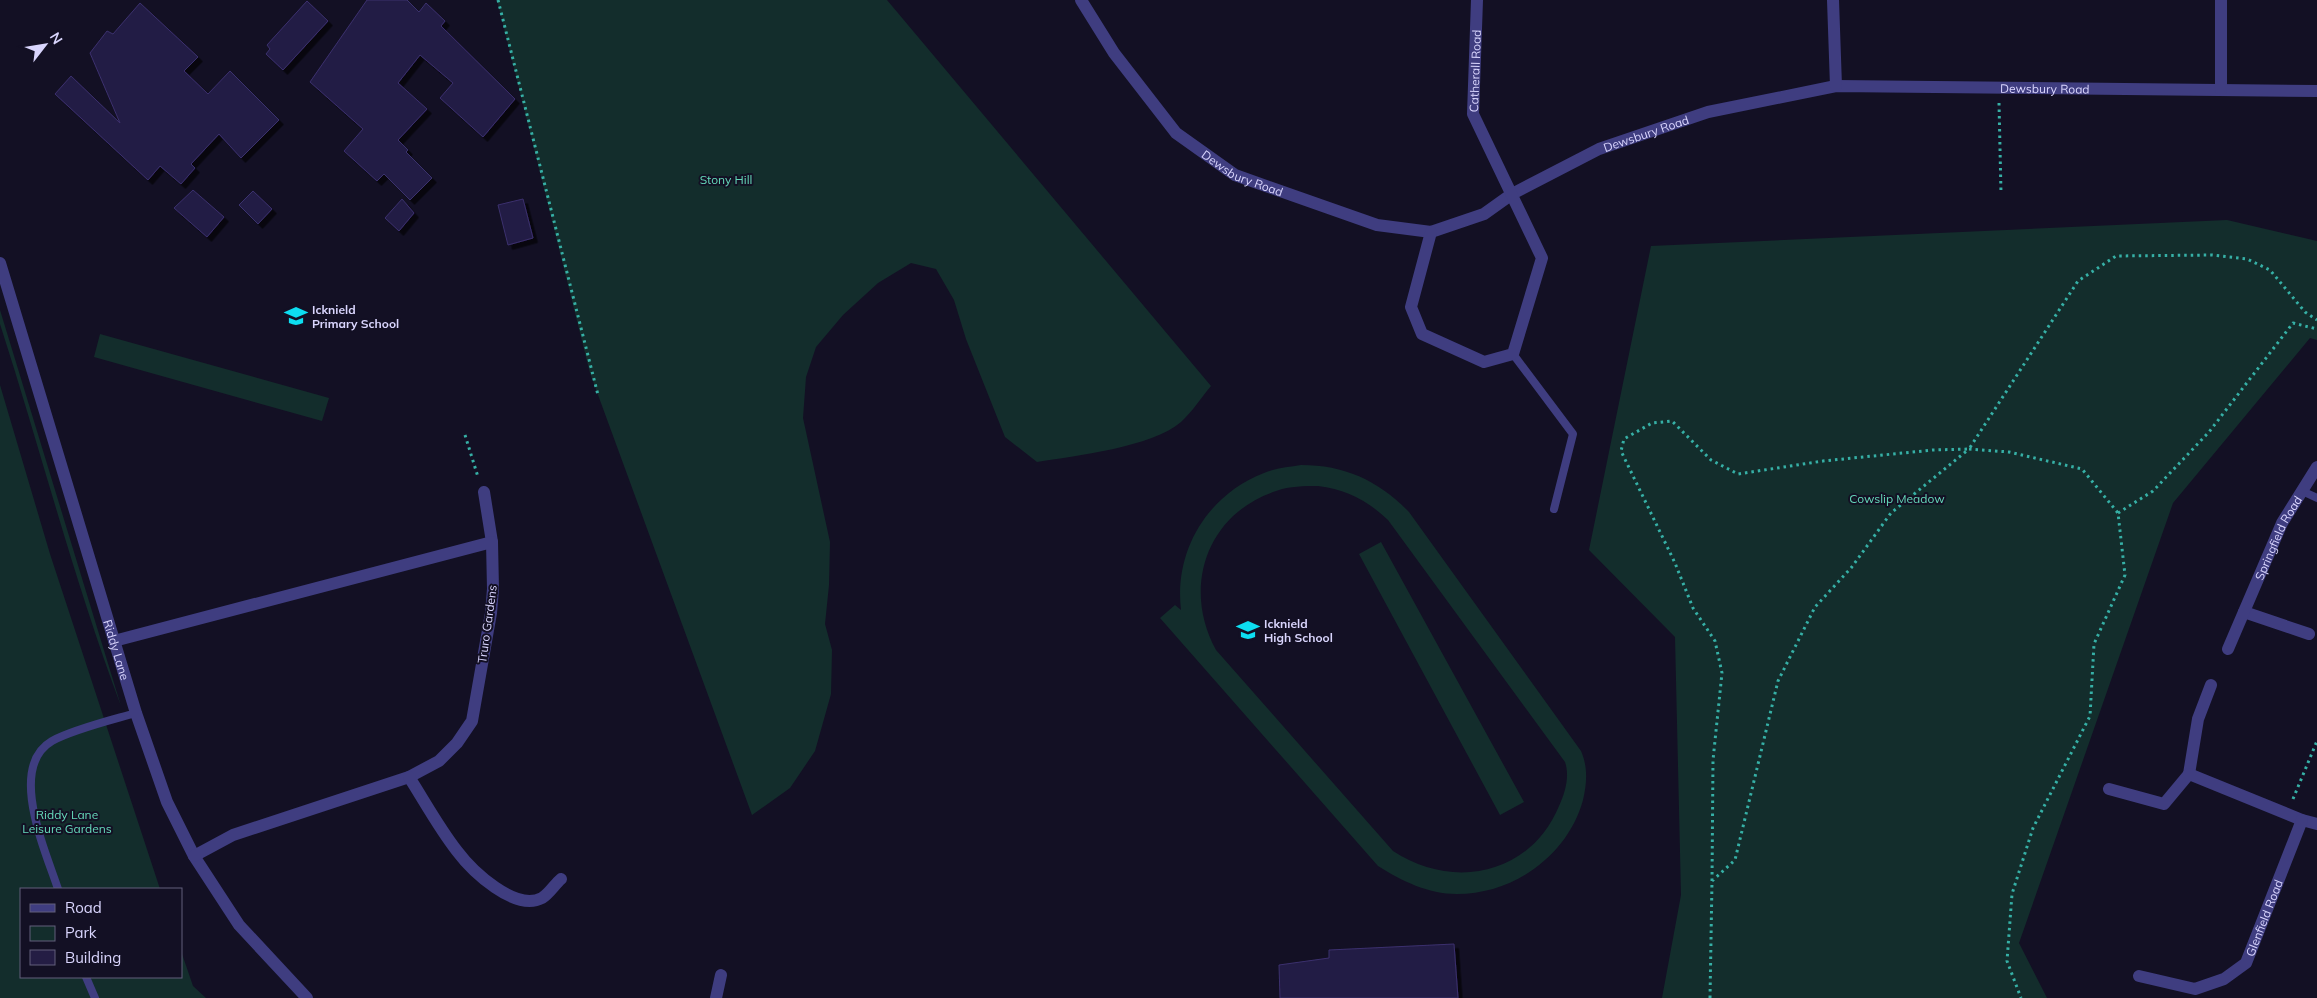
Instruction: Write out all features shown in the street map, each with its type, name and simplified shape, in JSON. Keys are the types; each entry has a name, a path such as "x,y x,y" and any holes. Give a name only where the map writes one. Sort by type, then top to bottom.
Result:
{"street":[{"name":"Dewsbury Road","path":"1081,0 1114,54 1176,133 1235,175 1377,225 1432,232 1484,214 1512,194 1599,150 1708,112 1836,86 2317,91"},
{"name":"Catherall Road","path":"1476,0 1473,114 1542,258 1512,354"},
{"path":"1833,0 1836,86"},
{"path":"2221,0 2221,90"},
{"path":"1432,232 1411,307 1422,334 1484,362 1512,354"},
{"name":"Riddy Lane","path":"0,263 136,713 167,802 194,856 239,925 307,998"},
{"name":"Springfield Road","path":"2228,649 2282,523 2317,467"},
{"name":"Truro Gardens","path":"194,856 234,835 409,777 439,761 457,743 472,721 491,614 493,589 492,542 484,492"},
{"path":"114,641 492,542"},
{"path":"2244,612 2309,634"},
{"path":"2109,789 2164,804 2189,774 2198,719 2211,685"},
{"path":"2189,774 2302,820 2317,824"},
{"path":"409,777 457,852 482,877 509,896 526,902 542,898 561,879"},
{"name":"Glenfield Road","path":"2139,976 2195,988 2224,980 2246,963 2302,820"},
{"path":"716,998 720,975"}],"lane":[{"path":"1512,354 1573,434 1554,509"},
{"path":"2302,491 2317,498"},
{"path":"58,888 35,816 31,772 35,758 53,740 136,713"},
{"path":"86,978 95,998"}],"path":[{"path":"498,0 598,394"},
{"path":"1998,88 2001,194"},
{"path":"1712,881 1735,860 1778,682 1815,607 1850,568 1891,513 1969,449 2078,282 2116,256 2212,255 2247,258 2270,270 2305,312 2317,320"},
{"path":"2118,513 2153,491 2209,432 2293,323 2317,330"},
{"path":"1710,998 1713,760 1722,673 1715,641 1693,608 1675,563 1621,451 1624,439 1652,423 1672,421 1711,460 1738,474 1823,461 1933,450 1969,449 2009,452 2082,469 2118,513 2125,575 2094,644 2090,716 2033,828 2012,894 2007,961 2021,998"},
{"path":"465,435 484,492"},
{"path":"2302,820 2293,799 2317,741"}],"green space":[{"name":"Stony Hill","path":"497,0 887,0 1211,386 1181,422 1168,431 1152,438 1112,449 1037,462 1005,437 966,339 954,300 936,269 911,263 878,283 843,315 816,347 806,377 803,418 830,542 829,585 825,624 832,650 831,694 815,751 790,788 752,815 590,373"},
{"name":"Cowslip Meadow","path":"2227,220 2317,241 2317,340 2310,338 2173,503 2019,943 2047,998 1662,998 1681,895 1675,637 1589,550 1651,246"},
{"path":"0,310 121,706 73,564 0,324"},
{"path":"100,334 329,398 322,421 94,357"},
{"name":"Riddy Lane Leisure Gardens","path":"0,385 50,554 160,888 20,888 20,978 182,978 182,954 193,986 206,998 0,998"},
{"path":"1301,465 1332,468 1360,477 1386,492 1409,512 1581,751 1586,769 1586,781 1583,800 1576,820 1552,854 1536,868 1518,879 1499,887 1478,892 1446,893 1416,886 1378,866 1160,618 1175,605 1181,610 1180,588 1183,567 1189,547 1198,528 1211,510 1226,495 1268,471","holes":["1302,486 1328,488 1356,497 1373,507 1388,520 1565,762 1567,773 1565,790 1546,830 1529,848 1509,861 1487,869 1464,872 1440,870 1416,863 1393,851 1216,650 1206,626 1201,602 1202,579 1207,556 1217,535 1232,517 1252,502 1276,491"]},
{"path":"1381,542 1524,802 1500,815 1359,554"}],"building":[{"path":"367,0 407,0 419,12 426,3 445,21 441,26 515,99 483,137 440,98 453,83 420,55 398,83 427,109 398,140 408,150 406,152 432,178 410,200 384,174 377,181 344,151 363,129 310,82"},
{"path":"307,1 328,21 283,70 266,54 270,49 267,45"},
{"path":"140,3 198,57 184,71 208,94 230,71 279,120 241,158 219,134 191,164 195,168 181,184 160,166 148,180 55,94 71,76 120,123 90,53 107,31 113,34"},
{"path":"193,190 224,217 207,237 174,208"},
{"path":"253,191 272,209 258,224 239,205"},
{"path":"402,199 414,213 399,231 385,218"},
{"path":"523,199 533,238 508,245 498,205"},
{"path":"1454,944 1458,998 1280,998 1279,965 1329,958 1329,950"}],"place":[{"name":"Icknield Primary School","path":"296,316"},
{"name":"Icknield High School","path":"1248,630"}]}
